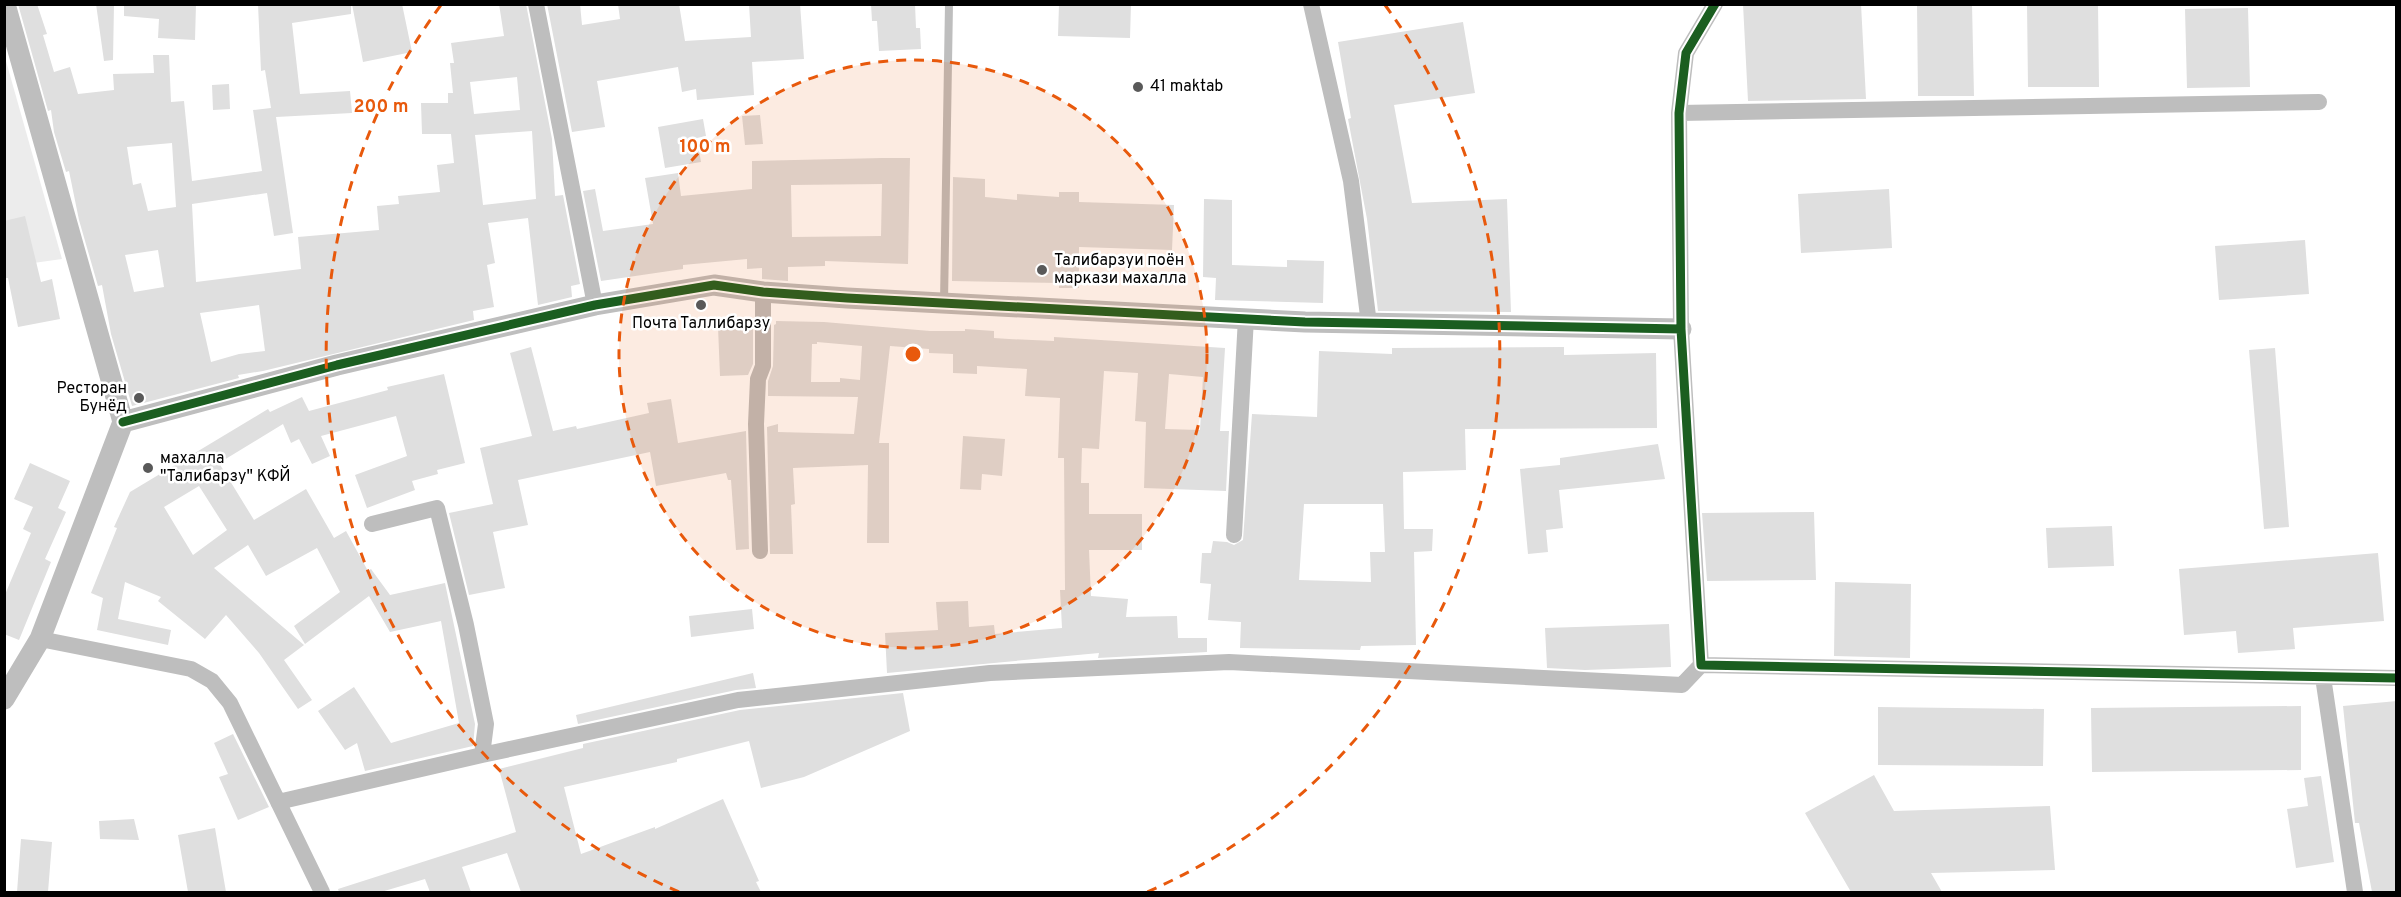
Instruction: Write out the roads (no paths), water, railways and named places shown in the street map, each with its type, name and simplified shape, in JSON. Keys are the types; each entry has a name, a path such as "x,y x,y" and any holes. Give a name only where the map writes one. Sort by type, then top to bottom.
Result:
{"street":[{"path":"4,699 40,639 123,422 5,4"},
{"path":"536,4 595,304"},
{"path":"1311,4 1351,181 1370,324"},
{"path":"278,802 738,700 990,673 1229,662 1682,685 1701,665 1681,329 1679,113 1686,53 1715,4"},
{"path":"1679,113 2319,102"},
{"path":"123,422 337,365 595,304 714,285 763,292 1370,324 1681,329"},
{"path":"760,551 756,424 758,380 763,366 763,292"},
{"path":"1234,535 1246,318"},
{"path":"372,524 437,508 466,625 486,724 482,755"},
{"path":"40,639 191,669 212,681 230,703 322,892"},
{"path":"1701,665 2397,678"},
{"path":"2323,677 2355,892"}],"lane":[{"path":"944,302 949,4"}],"place":[{"name":"41 maktab","path":"1138,87"},
{"name":"Талибарзуи поён маркази махалла","path":"1042,270"},
{"name":"Почта Таллибарзу","path":"701,305"},
{"name":"Ресторан Бунёд","path":"139,398"},
{"name":"махалла \"Талибарзу\" КФЙ","path":"148,468"}]}
